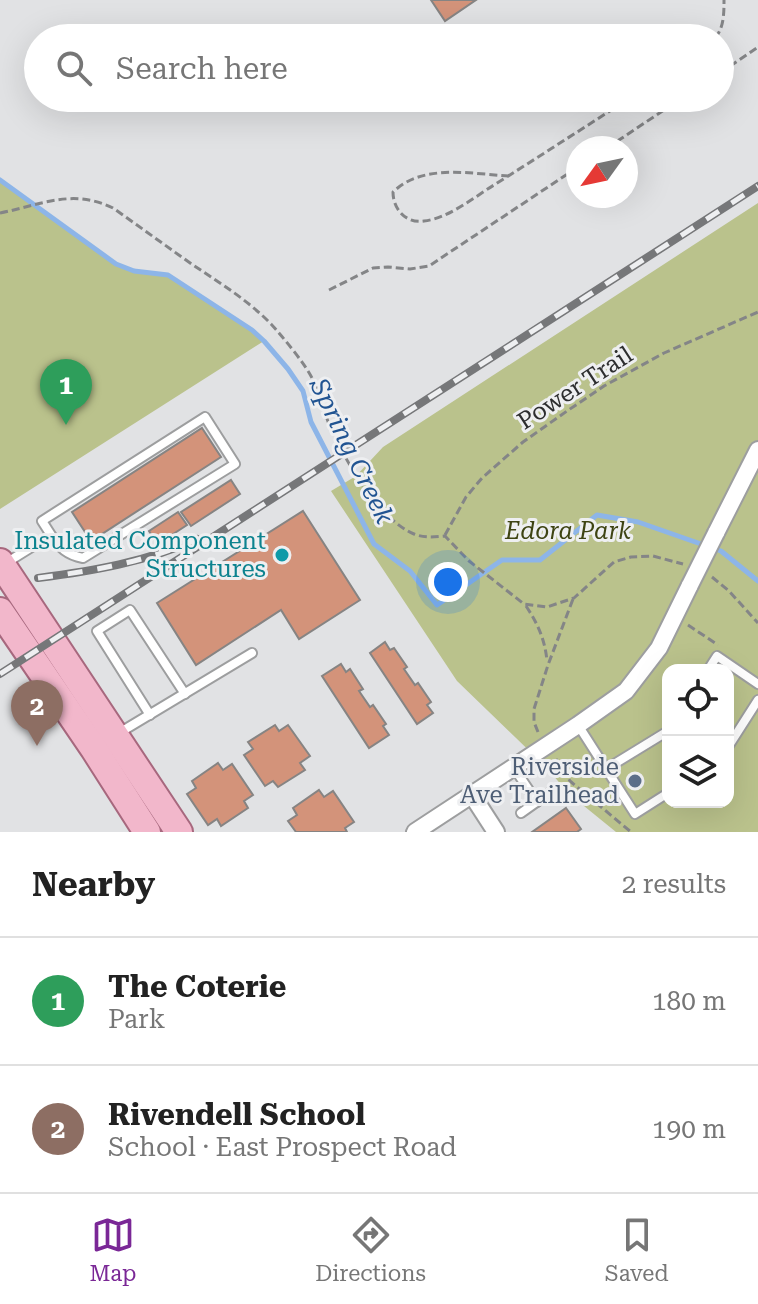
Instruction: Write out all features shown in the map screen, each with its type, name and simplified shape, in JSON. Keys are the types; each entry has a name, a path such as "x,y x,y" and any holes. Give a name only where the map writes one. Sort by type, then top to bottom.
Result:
{"main road":[{"path":"1,564 104,743 147,832"},
{"path":"0,611 179,832"}],"street":[{"path":"415,832 626,691 659,648 758,450"},
{"path":"472,795 496,832"}],"lane":[{"path":"205,417 235,464 83,558 61,549 51,535 42,521 205,417"},
{"path":"1,564 51,535"},
{"path":"150,715 97,631 130,610 185,694"},
{"path":"104,743 252,653"},
{"path":"712,664 717,656 729,664"},
{"path":"734,668 758,684"},
{"path":"734,738 758,700"},
{"path":"578,725 635,814 662,797"},
{"path":"606,769 662,735"},
{"path":"514,768 537,802"},
{"path":"521,813 552,791"}],"path":[{"path":"722,24 724,0"},
{"path":"734,63 758,47"},
{"path":"509,176 424,174 401,184 393,192 393,199 396,208 413,222 443,217 509,176 608,112"},
{"path":"625,136 661,112"},
{"path":"329,290 373,268 429,266 566,175"},
{"path":"0,213 49,200 86,198 100,201 249,304 275,328 310,374 341,449 356,476 383,509 414,534 430,538 445,536 469,561 524,604 541,631 548,665"},
{"name":"Power Trail","path":"445,536 466,497 482,478 523,442 575,405 664,353 758,312"},
{"path":"524,604 547,607 574,598 614,562 653,556 668,559 694,575 712,578 729,591 758,623"},
{"path":"538,732 534,709 574,598"},
{"path":"556,759 570,781 631,832"}],"green space":[{"path":"0,180 116,264 134,271 168,275 264,341 0,509"},
{"name":"Edora Park","path":"758,203 758,832 616,832 568,793 547,768 457,681 331,491 356,476 383,447"}],"building":[{"path":"431,0 476,0 445,21"},
{"path":"202,428 221,457 91,541 72,512"},
{"path":"231,480 240,494 191,526 181,512"},
{"name":"Insulated Component Structures","path":"303,511 360,600 299,639 281,610 196,665 157,603"},
{"path":"178,512 187,525 156,542 149,531"},
{"path":"385,642 390,650 394,648 407,667 404,669 431,702 427,705 433,713 417,724 370,653"},
{"path":"341,664 346,672 350,669 363,689 359,691 386,724 383,726 389,735 369,748 322,676"},
{"path":"275,725 279,731 288,725 310,756 300,763 305,770 278,787 273,781 265,786 244,755 253,749 248,742"},
{"path":"218,763 223,770 232,764 253,795 244,801 248,808 221,826 217,819 208,825 187,794 196,788 192,781"},
{"path":"319,790 324,797 333,791 354,822 345,828 347,832 296,832 288,821 297,815 293,808"},
{"path":"566,808 581,829 577,832 532,832"}],"waterway":[{"name":"Spring Creek","path":"0,180 116,264 134,271 168,275 264,341 303,391 311,422 374,544 410,571 437,605 502,560 540,560 597,515 638,522 721,551 758,581"}],"railway":[{"path":"0,674 758,186"},
{"path":"38,578 119,564 159,554 197,539"}],"place":[{"name":"The Coterie","path":"66,425"},
{"name":"Insulated Component Structures","path":"282,555"},
{"name":"Rivendell School","path":"37,746"},
{"name":"Riverside Ave Trailhead","path":"635,781"}]}
